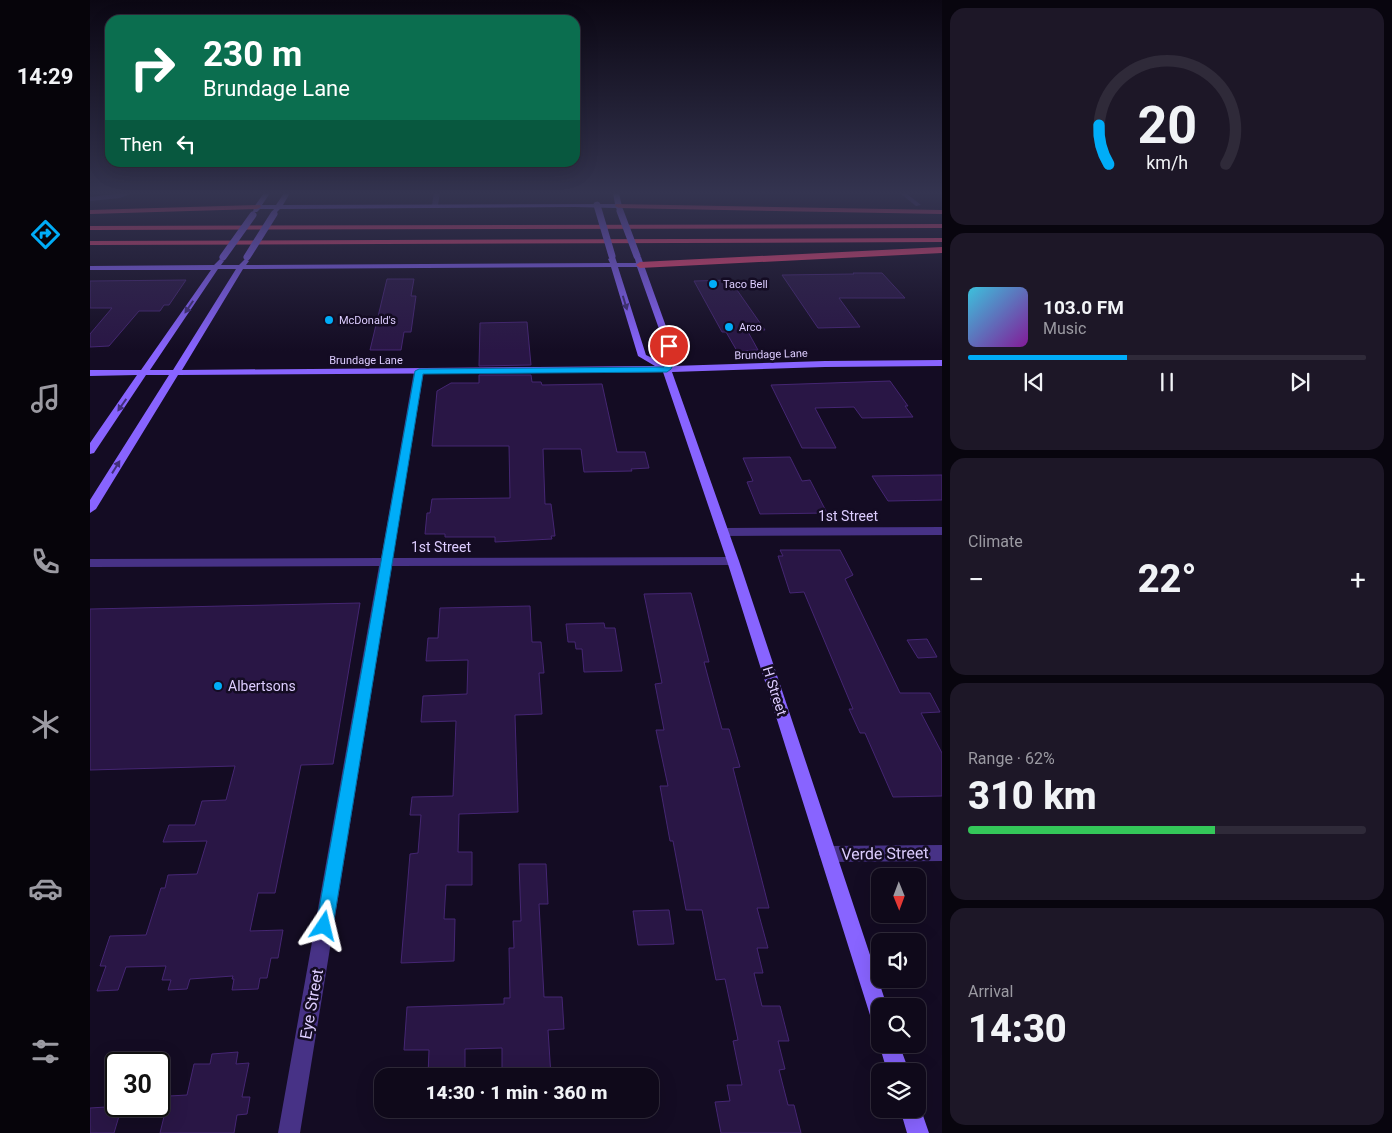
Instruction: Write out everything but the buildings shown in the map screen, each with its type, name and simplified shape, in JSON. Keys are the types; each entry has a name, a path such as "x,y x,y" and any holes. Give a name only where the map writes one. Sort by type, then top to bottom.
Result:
{"highway":[{"path":"638,260 942,250"}],"main road":[{"path":"90,451 231,246"},
{"path":"90,509 254,246"},
{"path":"609,246 642,356 667,369 673,357 633,246"},
{"path":"90,268 638,260"},
{"name":"Brundage Lane","path":"90,372 667,369 942,362"},
{"name":"H Street","path":"667,369 733,561 875,998"},
{"path":"914,1118 918,1133"}],"street":[{"name":"Eye Street","path":"289,1133 419,371"},
{"name":"1st Street","path":"723,532 942,531"},
{"name":"1st Street","path":"90,563 733,561"},
{"name":"Verde Street","path":"828,854 942,853"}],"place":[{"name":"Taco Bell","path":"713,284"},
{"name":"McDonald's","path":"329,320"},
{"name":"Arco","path":"729,327"},
{"name":"Albertsons","path":"218,686"}],"route":[{"path":"324,926 419,371 667,369 673,357 669,346"}]}
